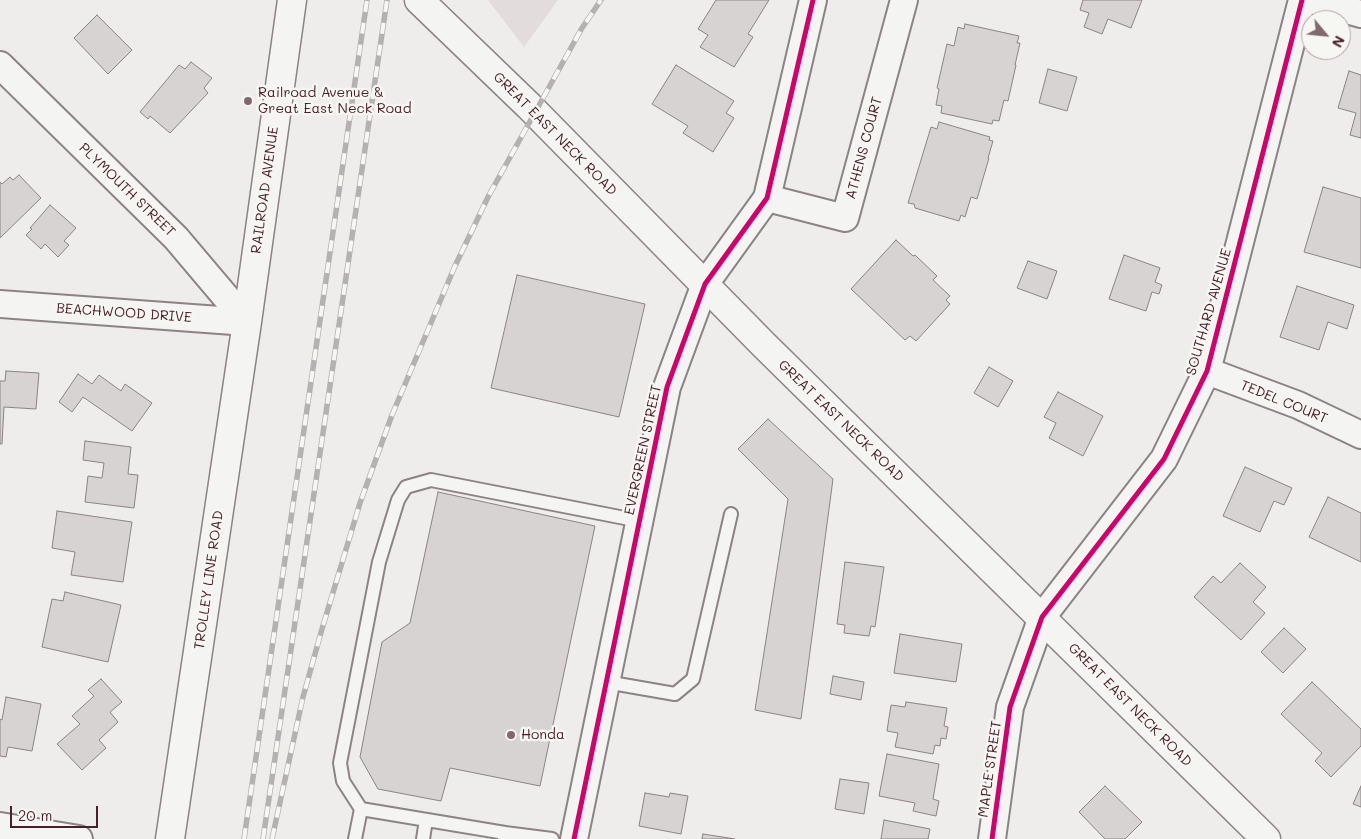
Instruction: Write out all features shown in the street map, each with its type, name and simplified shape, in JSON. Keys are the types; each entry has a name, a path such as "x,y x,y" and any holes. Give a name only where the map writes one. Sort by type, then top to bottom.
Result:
{"main road":[{"name":"RAILROAD AVENUE","path":"247,322 292,0"},
{"name":"GREAT EAST NECK ROAD","path":"419,0 529,106 764,345 1266,839"},
{"name":"TROLLEY LINE ROAD","path":"170,839 247,322"}],"street":[{"name":"EVERGREEN STREET","path":"574,839 667,387 705,284 767,198 813,0"},
{"name":"ATHENS COURT","path":"767,198 845,218 904,0"},
{"name":"SOUTHARD AVENUE","path":"1042,617 1164,459 1207,371 1302,0"},
{"path":"1311,0 1361,14"},
{"name":"PLYMOUTH STREET","path":"0,65 176,238 247,322"},
{"name":"BEACHWOOD DRIVE","path":"0,304 247,322"},
{"name":"TEDEL COURT","path":"1207,371 1298,404 1361,435"},
{"name":"MAPLE STREET","path":"992,839 1010,707 1042,617"},
{"path":"0,826 79,839"}],"lane":[{"path":"355,839 360,810 343,781 340,763 379,562 398,500 406,487 432,480 640,521"},
{"path":"606,682 676,694 693,680 731,514"},
{"path":"360,810 426,820 505,836 552,839"},
{"path":"423,839 426,820"}],"shaded area":[{"path":"488,0 558,0 524,47"}],"building":[{"path":"716,0 769,0 748,34 753,37 734,67 700,47 708,35 698,29"},
{"path":"1083,0 1142,0 1131,28 1108,19 1102,34 1084,27 1089,13 1080,10"},
{"path":"97,15 132,50 108,74 74,38"},
{"path":"965,24 1019,36 1017,43 1020,43 1008,101 1004,100 999,121 993,120 992,124 941,113 942,106 936,105 939,89 937,88 947,44 954,46 958,27 964,29"},
{"path":"191,62 212,78 204,88 208,93 170,133 150,116 148,119 140,112 179,65 185,69"},
{"path":"676,65 734,101 726,113 734,118 713,152 683,133 688,126 652,104"},
{"path":"1048,69 1077,77 1067,111 1039,103"},
{"path":"1349,71 1361,75 1361,138 1350,135 1356,113 1338,108"},
{"path":"939,122 990,137 989,140 993,141 977,199 971,197 965,217 961,215 959,221 915,208 914,204 908,203 931,127 937,129"},
{"path":"19,175 41,198 0,238 0,182 2,184 10,177 13,180"},
{"path":"1323,187 1361,198 1361,268 1304,252"},
{"path":"50,205 76,228 64,241 69,245 58,257 45,244 41,249 26,235"},
{"path":"896,240 937,276 933,280 950,296 946,300 950,304 916,341 910,336 905,340 851,289"},
{"path":"1124,255 1160,268 1155,282 1162,285 1159,294 1152,292 1146,311 1109,299"},
{"path":"1028,261 1057,271 1047,299 1017,288"},
{"path":"517,275 645,304 619,417 491,388"},
{"path":"1297,286 1354,305 1347,329 1328,322 1319,350 1280,337"},
{"path":"989,367 1013,381 998,407 974,393"},
{"path":"6,371 39,373 36,409 4,407 2,444 0,444 0,381 5,381"},
{"path":"78,374 92,384 99,375 121,391 125,384 152,403 132,431 83,397 72,412 59,402"},
{"path":"1058,392 1103,416 1083,456 1049,438 1056,423 1044,417"},
{"path":"768,419 833,479 801,719 755,710 788,499 738,449"},
{"path":"85,441 131,447 128,474 138,475 134,508 85,502 88,476 102,478 104,463 83,460"},
{"path":"1245,467 1292,488 1284,505 1274,501 1260,532 1223,516"},
{"path":"438,492 595,526 540,786 450,768 441,801 378,789 360,757 382,642 410,623"},
{"path":"1328,497 1361,513 1361,562 1309,537"},
{"path":"57,511 132,522 123,582 71,575 75,552 52,548"},
{"path":"845,562 884,567 875,627 871,626 869,636 844,633 845,625 837,624"},
{"path":"1240,563 1266,587 1253,602 1265,613 1241,640 1194,597 1213,576 1221,583"},
{"path":"65,592 121,605 108,662 42,647 52,599 63,601"},
{"path":"1284,628 1306,649 1283,673 1261,652"},
{"path":"900,634 962,644 956,682 894,673"},
{"path":"833,676 864,682 861,700 830,694"},
{"path":"101,679 122,702 110,712 118,722 99,740 106,748 82,770 57,744 80,724 72,716 94,696 88,690"},
{"path":"1312,682 1361,729 1361,746 1331,777 1315,761 1322,753 1281,714"},
{"path":"6,697 41,704 32,751 8,747 6,757 0,756 0,719 2,720"},
{"path":"906,702 947,708 944,726 948,727 946,739 941,738 940,746 935,745 933,754 895,747 898,733 887,731 891,705 905,707"},
{"path":"887,754 939,764 933,799 939,801 936,816 913,811 915,803 879,796"},
{"path":"840,779 869,783 864,814 835,809"},
{"path":"1105,786 1142,822 1125,839 1105,839 1079,812"},
{"path":"1361,786 1361,807 1353,804"},
{"path":"645,793 669,797 670,793 688,796 681,834 639,826"},
{"path":"884,820 930,829 928,839 881,839"},
{"path":"703,834 735,839 702,839"}],"railway":[{"path":"244,839 367,0"},
{"path":"263,839 387,0"},
{"path":"272,839 303,697 322,629 360,503 392,415 455,266 489,195 582,28 601,0"}],"cycle path":[{"path":"574,839 667,387 705,284 767,198 813,0"},
{"path":"992,839 1010,707 1042,617 1164,459 1207,371 1302,0"}],"place":[{"name":"Railroad Avenue & Great East Neck Road","path":"248,101"},
{"name":"Honda","path":"511,735"}]}
